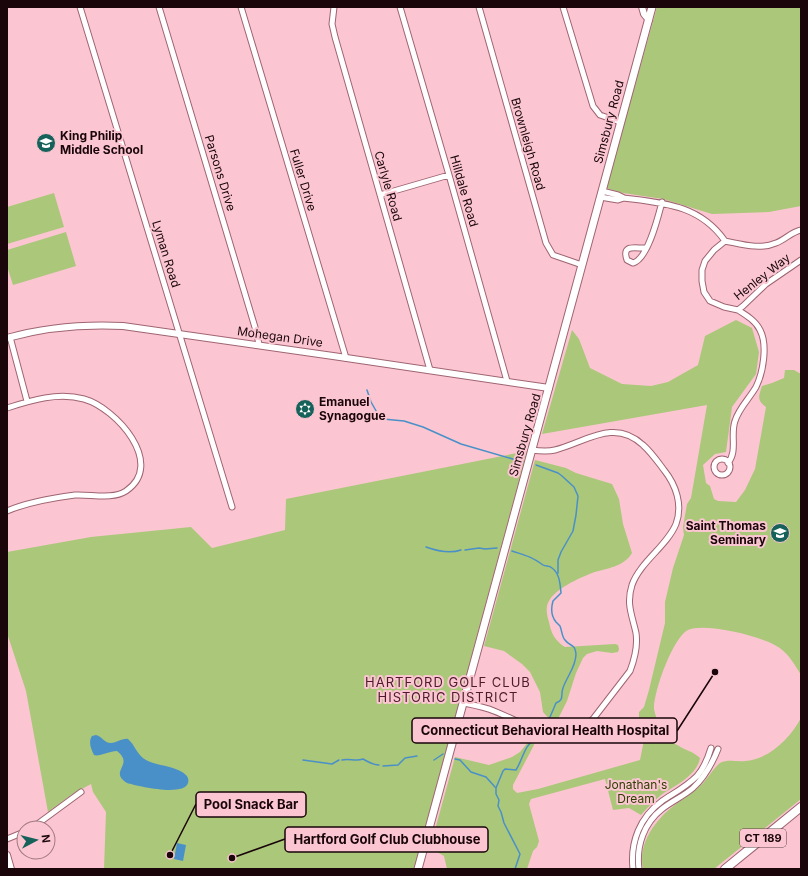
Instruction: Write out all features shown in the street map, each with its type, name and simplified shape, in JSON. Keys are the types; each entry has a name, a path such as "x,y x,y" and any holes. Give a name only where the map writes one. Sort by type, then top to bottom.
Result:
{"main road":[{"name":"Simsbury Road","path":"418,869 652,7"},
{"name":"CT 189","path":"724,869 801,807"}],"street":[{"name":"Lyman Road","path":"80,7 232,507"},
{"name":"Parsons Drive","path":"159,7 260,345"},
{"name":"Fuller Drive","path":"241,7 346,358"},
{"name":"Carlyle Road","path":"334,7 332,24 335,37 430,370"},
{"name":"Hilldale Road","path":"400,7 507,381"},
{"name":"Brownleigh Road","path":"479,7 546,243 553,256 582,265"},
{"path":"563,7 593,106 600,115 620,122"},
{"path":"642,7 644,14 649,20"},
{"path":"380,195 449,175"},
{"path":"601,194 618,200 624,198 662,202 686,210 717,229 725,241"},
{"path":"646,248 653,235 662,202"},
{"name":"Henley Way","path":"801,230 795,231 774,244 761,247 725,241 714,250 705,261 702,270 704,292 710,300 724,307 738,310 766,284 801,260"},
{"path":"728,463 732,456 734,423 737,414 756,387 762,372 764,349 761,330 751,318 738,310"},
{"name":"Mohegan Drive","path":"8,338 33,331 64,326 123,326 549,388"},
{"path":"8,338 27,401"},
{"path":"7,408 27,401 58,396 71,396 86,400 113,414 127,430 137,448 140,464 138,476 134,484 125,492 115,495 70,496 18,506 7,511"},
{"path":"464,703 489,709 535,730 553,734 567,734 576,731 594,719 630,671 635,658 636,638 630,611 632,584 673,530 677,518 678,497 674,483 643,444 632,437 618,433 602,433 554,450 531,450"},
{"path":"633,869 633,849 642,821 657,805 681,789 696,776 707,759 711,748"},
{"path":"639,869 638,861 640,842 648,824 662,809 692,789 698,783 711,766 718,750"},
{"path":"43,820 81,792"},
{"path":"7,855 11,869"}],"green space":[{"path":"657,7 801,7 801,206 769,212 712,214 663,199 623,193 606,188"},
{"path":"54,193 64,227 7,244 7,207"},
{"path":"66,232 76,266 13,285 7,266 7,250"},
{"name":"Jonathan's Dream","path":"736,320 752,328 759,352 756,374 732,407 726,452 715,454 703,465 706,483 710,486 714,499 718,501 736,502 745,490 755,469 766,407 759,398 762,386 784,378 785,370 794,370 801,374 801,675 792,661 774,644 721,629 696,628 688,630 676,643 670,654 660,679 654,709 659,724 670,739 700,758 698,764 690,775 661,795 641,815 629,808 613,810 605,779 531,799 529,804 539,841 537,847 533,851 527,869 447,869 444,856 430,848 455,757 489,765 512,757 520,752 528,742 533,741 534,745 513,785 513,789 517,793 538,789 640,760 645,735 639,724 639,712 644,707 649,690 665,623 665,602 673,568 684,535 683,527 687,504 691,498 707,405 542,434 572,330 579,339 590,368 622,384 651,386 668,382 698,365 705,336"},
{"path":"527,451 414,869 104,869 106,812 93,792 91,784 71,795 48,812 26,691 7,633 7,552 91,537 191,527 212,548 285,530 286,499"},
{"path":"535,460 566,468 576,473 612,484 619,499 623,524 632,553 629,558 620,564 592,573 568,584 556,592 548,603 547,614 551,630 556,639 565,647 615,644 618,645 619,649 618,652 612,653 597,651 587,654 583,658 576,673 567,701 558,720 552,722 543,712 540,692 530,672 504,651 484,646"},
{"path":"801,718 801,799 714,869 643,869 643,851 648,835 664,814 697,789 720,763 726,761 754,759 771,752 785,740"}],"water":[{"path":"96,735 111,743 128,739 143,758 182,772 186,775 188,783 185,787 170,790 150,788 127,783 120,775 123,760 122,756 117,751 94,755 90,741 92,736"},
{"path":"177,843 186,845 183,861 174,859"}],"waterway":[{"path":"367,390 371,402 379,416 383,419 404,421 423,427 461,444 523,462"},
{"path":"536,465 558,473 574,487 578,496 573,531 558,560 558,573"},
{"path":"426,547 444,552 461,550"},
{"path":"465,550 497,548"},
{"path":"512,551 525,555 544,566 549,566 557,573 561,593 553,601 552,615 554,620 560,626 564,639 575,648 575,663 563,688 561,699 556,703 550,717 544,723"},
{"path":"515,869 520,854 504,823 498,806 499,800 496,794 496,788 503,771 505,769 516,770 526,748 536,738"},
{"path":"434,760 443,754"},
{"path":"383,766 398,765 405,758 417,756"},
{"path":"342,760 363,759 379,765"},
{"path":"455,759 460,760 471,772 486,777 495,787"},
{"path":"303,760 332,764 339,760"}],"place":[{"name":"King Philip Middle School","path":"46,143"},
{"name":"Emanuel Synagogue","path":"305,409"},
{"name":"Saint Thomas Seminary","path":"780,533"},
{"name":"Connecticut Behavioral Health Hospital","path":"715,672"},
{"name":"Pool Snack Bar","path":"170,855"},
{"name":"Hartford Golf Club Clubhouse","path":"232,858"}],"district":[{"name":"HARTFORD GOLF CLUB HISTORIC DISTRICT","path":"448,690"}]}
